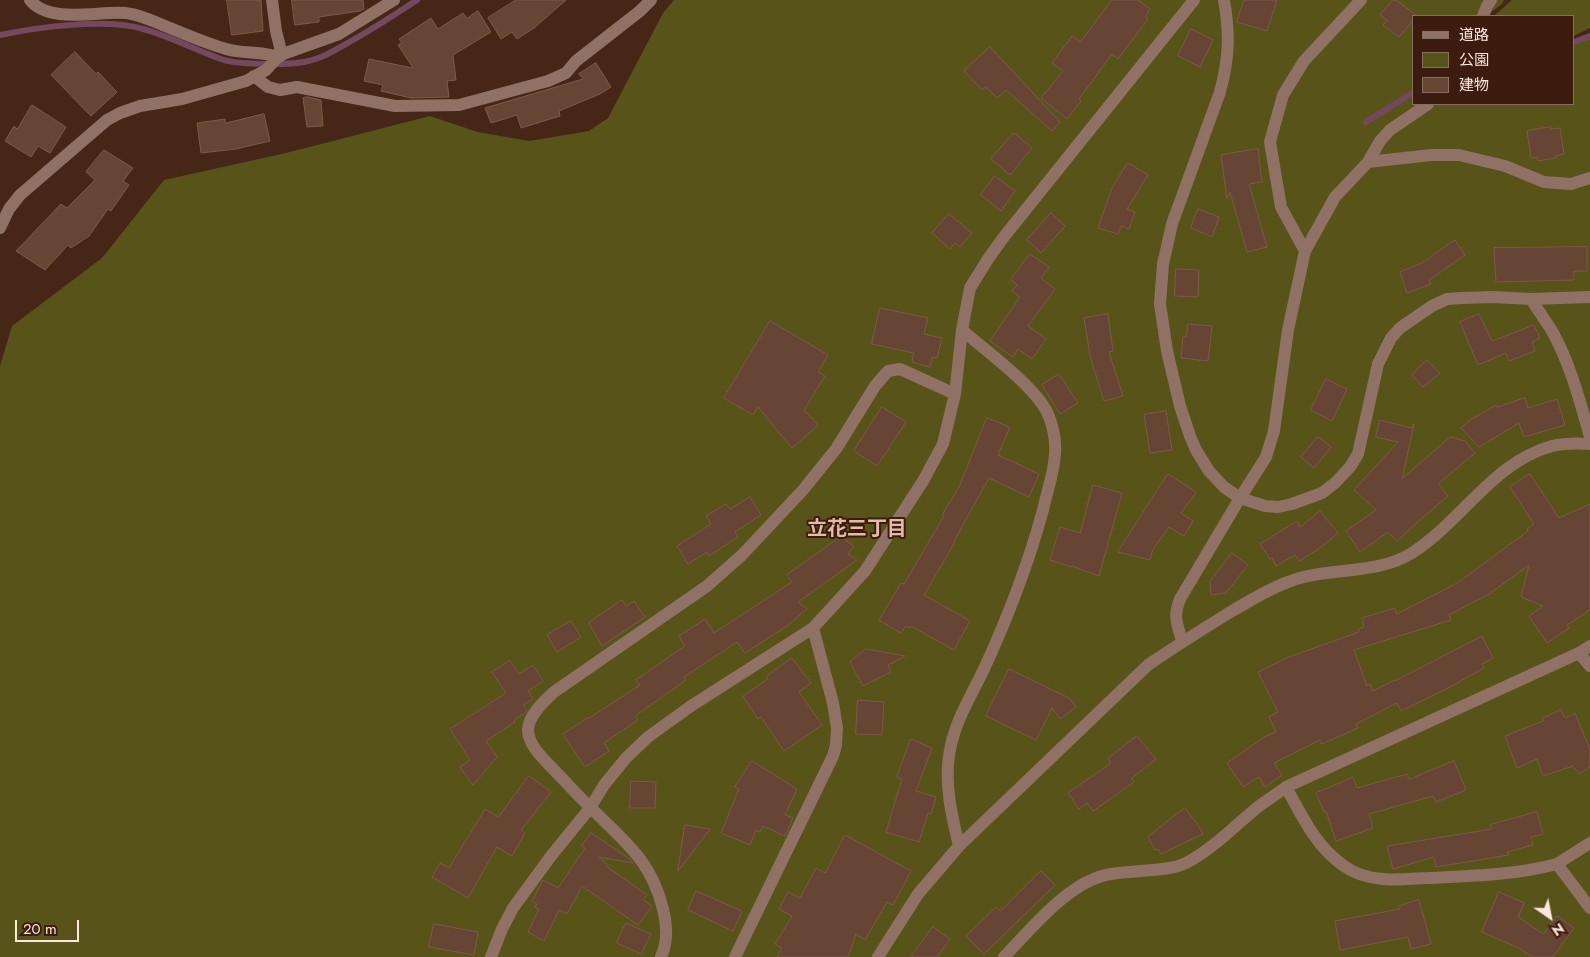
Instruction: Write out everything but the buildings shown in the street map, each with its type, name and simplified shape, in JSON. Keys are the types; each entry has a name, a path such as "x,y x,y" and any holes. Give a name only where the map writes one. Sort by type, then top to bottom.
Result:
{"street":[{"path":"30,0 35,7 44,11 63,14 128,13 225,49 240,53 280,56"},
{"path":"272,0 280,56"},
{"path":"0,228 9,209 20,195 107,120 140,106 182,99 246,81 266,70 280,56 339,34 394,0"},
{"path":"254,76 268,87 280,90 297,87 395,106 459,105 548,81 566,73 576,61 640,11 651,0"},
{"path":"491,957 513,908 626,758 648,737 692,706 813,628 865,572 923,481 944,444 955,394 962,330 970,288 988,258 1021,214 1194,0"},
{"path":"1224,0 1228,36 1226,70 1220,92 1172,224 1163,264 1160,304 1167,351 1180,406 1190,436 1209,471 1224,487 1240,498 1265,506 1278,507 1322,493 1335,484 1350,467 1358,454 1375,375 1383,351 1400,328 1416,315 1432,306 1447,299 1590,297"},
{"path":"1305,251 1281,207 1270,142 1283,95 1304,60 1361,0"},
{"path":"1483,15 1492,0"},
{"path":"1182,641 1175,616 1180,599 1266,456 1274,431 1288,330 1305,251 1335,197 1368,162 1380,141 1390,130 1427,105"},
{"path":"1368,162 1431,155 1460,155 1505,166 1544,182 1571,184 1590,178"},
{"path":"1531,299 1552,332 1567,365 1590,436"},
{"path":"959,846 948,793 951,746 961,717 1004,623 1028,561 1052,473 1055,453 1054,431 1047,413 1034,394 962,330"},
{"path":"660,957 664,949 666,923 658,890 647,867 629,845 590,808 531,743 528,728 537,708 554,692 707,586 742,555 803,490 836,449 875,386 888,371 900,369 955,394"},
{"path":"878,957 918,894 959,846 1148,665 1182,641 1240,607 1288,582 1330,572 1376,567 1393,563 1412,552 1438,532 1513,464 1532,453 1553,446 1573,443 1590,444"},
{"path":"735,957 833,756 836,745 837,728 833,703 813,628"},
{"path":"1004,957 1060,900 1082,883 1109,874 1161,869 1184,864 1199,856 1258,806 1286,787 1585,650 1590,666"},
{"path":"1286,787 1308,828 1326,851 1344,867 1361,876 1383,879 1450,877 1506,873 1541,868 1557,864 1590,843"},
{"path":"1557,864 1590,908"}],"green space":[{"path":"674,0 1504,0 1502,4 1487,15 1412,15 1412,105 1575,105 1575,44 1590,37 1590,957 0,957 0,366 12,326 102,258 164,180 286,153 430,116 478,132 529,141 589,131 608,118 663,13"},
{"path":"1512,0 1590,0 1590,28 1575,36 1575,15 1495,15"}],"waterway":[{"path":"0,35 72,25 110,24 143,29 163,35 228,61 262,64 296,63 311,61 329,53 369,31 417,0"},
{"path":"1575,42 1590,36"},
{"path":"1366,122 1412,93"}],"district":[{"name":"立花三丁目","path":"857,530"}]}
